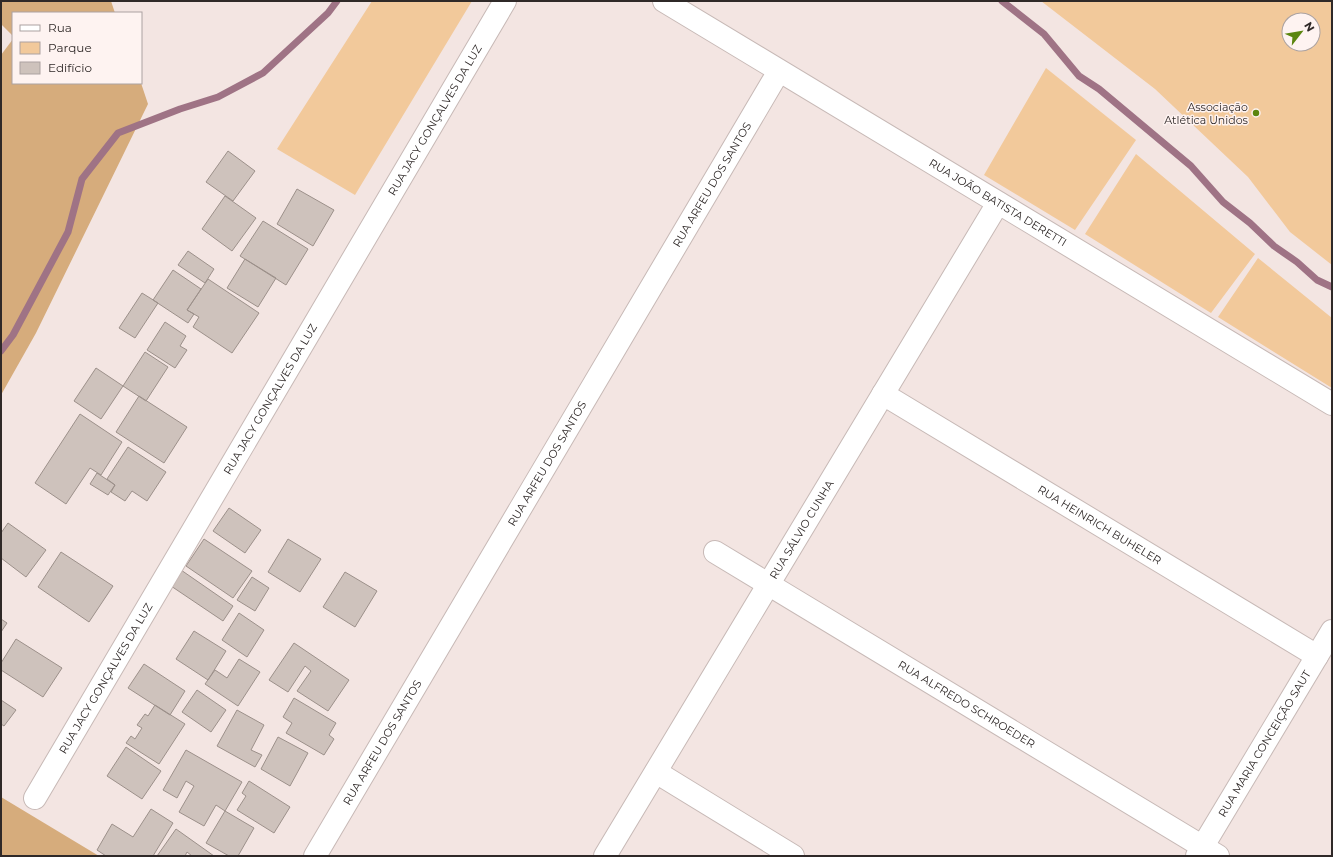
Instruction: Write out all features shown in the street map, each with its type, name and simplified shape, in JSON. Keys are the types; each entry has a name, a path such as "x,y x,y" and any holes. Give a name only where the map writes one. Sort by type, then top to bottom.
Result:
{"street":[{"name":"RUA JACY GONÇALVES DA LUZ","path":"35,798 505,1"},
{"name":"RUA JOÃO BATISTA DERETTI","path":"664,1 1332,404"},
{"name":"RUA ARFEU DOS SANTOS","path":"315,856 779,71"},
{"name":"RUA SÁLVIO CUNHA","path":"605,856 998,203"},
{"name":"RUA HEINRICH BUHELER","path":"883,394 1317,656"},
{"name":"RUA ALFREDO SCHROEDER","path":"715,552 1206,853"},
{"name":"RUA MARIA CONCEIÇÃO SAUT","path":"1206,853 1332,630"},
{"path":"656,772 793,856"}],"green space":[{"path":"372,1 472,1 355,195 277,149"},
{"name":"Associação Atlética Unidos","path":"1041,1 1332,1 1332,265 1290,232 1248,177 1155,89"},
{"path":"1046,68 1136,140 1075,230 984,175"},
{"path":"1136,154 1255,254 1211,313 1085,234"},
{"path":"1258,258 1332,318 1332,388 1218,317"}],"shaded area":[{"path":"1,1 111,1 115,12 12,12 12,35 1,24"},
{"path":"12,40 12,84 141,84 148,104 36,333 1,395 1,55"},
{"path":"1,797 99,856 1,856"}],"building":[{"path":"228,151 255,171 233,201 206,182"},
{"path":"297,189 334,210 313,246 277,224"},
{"path":"225,196 256,218 232,251 202,229"},
{"path":"263,221 308,249 286,285 240,256"},
{"path":"188,251 214,269 205,283 178,265"},
{"path":"245,259 276,278 258,307 227,288"},
{"path":"173,270 201,289 187,310 194,314 188,323 153,300"},
{"path":"208,279 259,313 232,353 193,327 199,317 187,310"},
{"path":"142,293 158,303 135,338 119,328"},
{"path":"165,322 186,336 180,346 187,350 175,368 147,350"},
{"path":"145,352 168,367 146,401 123,386"},
{"path":"96,368 123,386 101,419 74,401"},
{"path":"139,396 187,427 164,463 116,432"},
{"path":"80,414 122,442 101,475 90,468 66,504 35,483"},
{"path":"128,447 166,472 147,501 132,491 125,501 111,492 115,485 107,479"},
{"path":"97,473 115,485 108,495 90,484"},
{"path":"229,508 261,530 245,553 213,531"},
{"path":"8,523 46,550 26,577 1,558 1,533"},
{"path":"204,539 252,571 233,598 186,566"},
{"path":"288,539 321,559 300,592 268,572"},
{"path":"61,552 113,586 89,622 38,587"},
{"path":"181,570 233,606 223,621 171,586"},
{"path":"345,572 377,591 355,627 323,607"},
{"path":"252,577 269,588 255,611 237,600"},
{"path":"239,613 264,630 247,657 222,640"},
{"path":"1,619 7,623 1,632"},
{"path":"194,631 226,651 208,680 176,659"},
{"path":"16,639 62,668 43,697 1,670 1,663"},
{"path":"294,643 349,680 328,711 297,691 311,671 305,666 288,692 269,680"},
{"path":"239,659 260,672 238,706 205,684 215,670 227,678"},
{"path":"144,664 185,691 170,715 128,688"},
{"path":"197,690 226,710 211,732 182,712"},
{"path":"294,698 336,723 329,735 334,739 324,755 286,733 292,723 283,717"},
{"path":"1,700 16,710 4,726 1,724"},
{"path":"155,705 185,724 159,764 126,743 131,736 135,739 142,728 137,725 145,714 148,716"},
{"path":"237,710 264,725 251,750 262,755 255,767 217,746"},
{"path":"278,737 308,753 290,786 261,769"},
{"path":"126,747 161,771 142,799 107,776"},
{"path":"186,750 242,782 225,811 216,805 204,826 179,812 194,786 186,781 177,798 163,790"},
{"path":"249,781 290,807 274,833 237,810 246,796 242,793"},
{"path":"151,809 173,823 153,856 106,856 97,850 112,824 133,837"},
{"path":"225,811 254,828 238,856 229,856 206,843"},
{"path":"176,829 214,856 192,856 187,852 185,856 157,856"}],"waterway":[{"path":"1,351 13,335 68,232 82,179 118,133 180,109 218,97 263,73 328,13 337,1"},
{"path":"1002,1 1044,34 1079,76 1099,89 1191,166 1223,202 1250,223 1274,246 1297,262 1317,280 1332,287"}],"place":[{"name":"Associação Atlética Unidos","path":"1256,113"}]}
